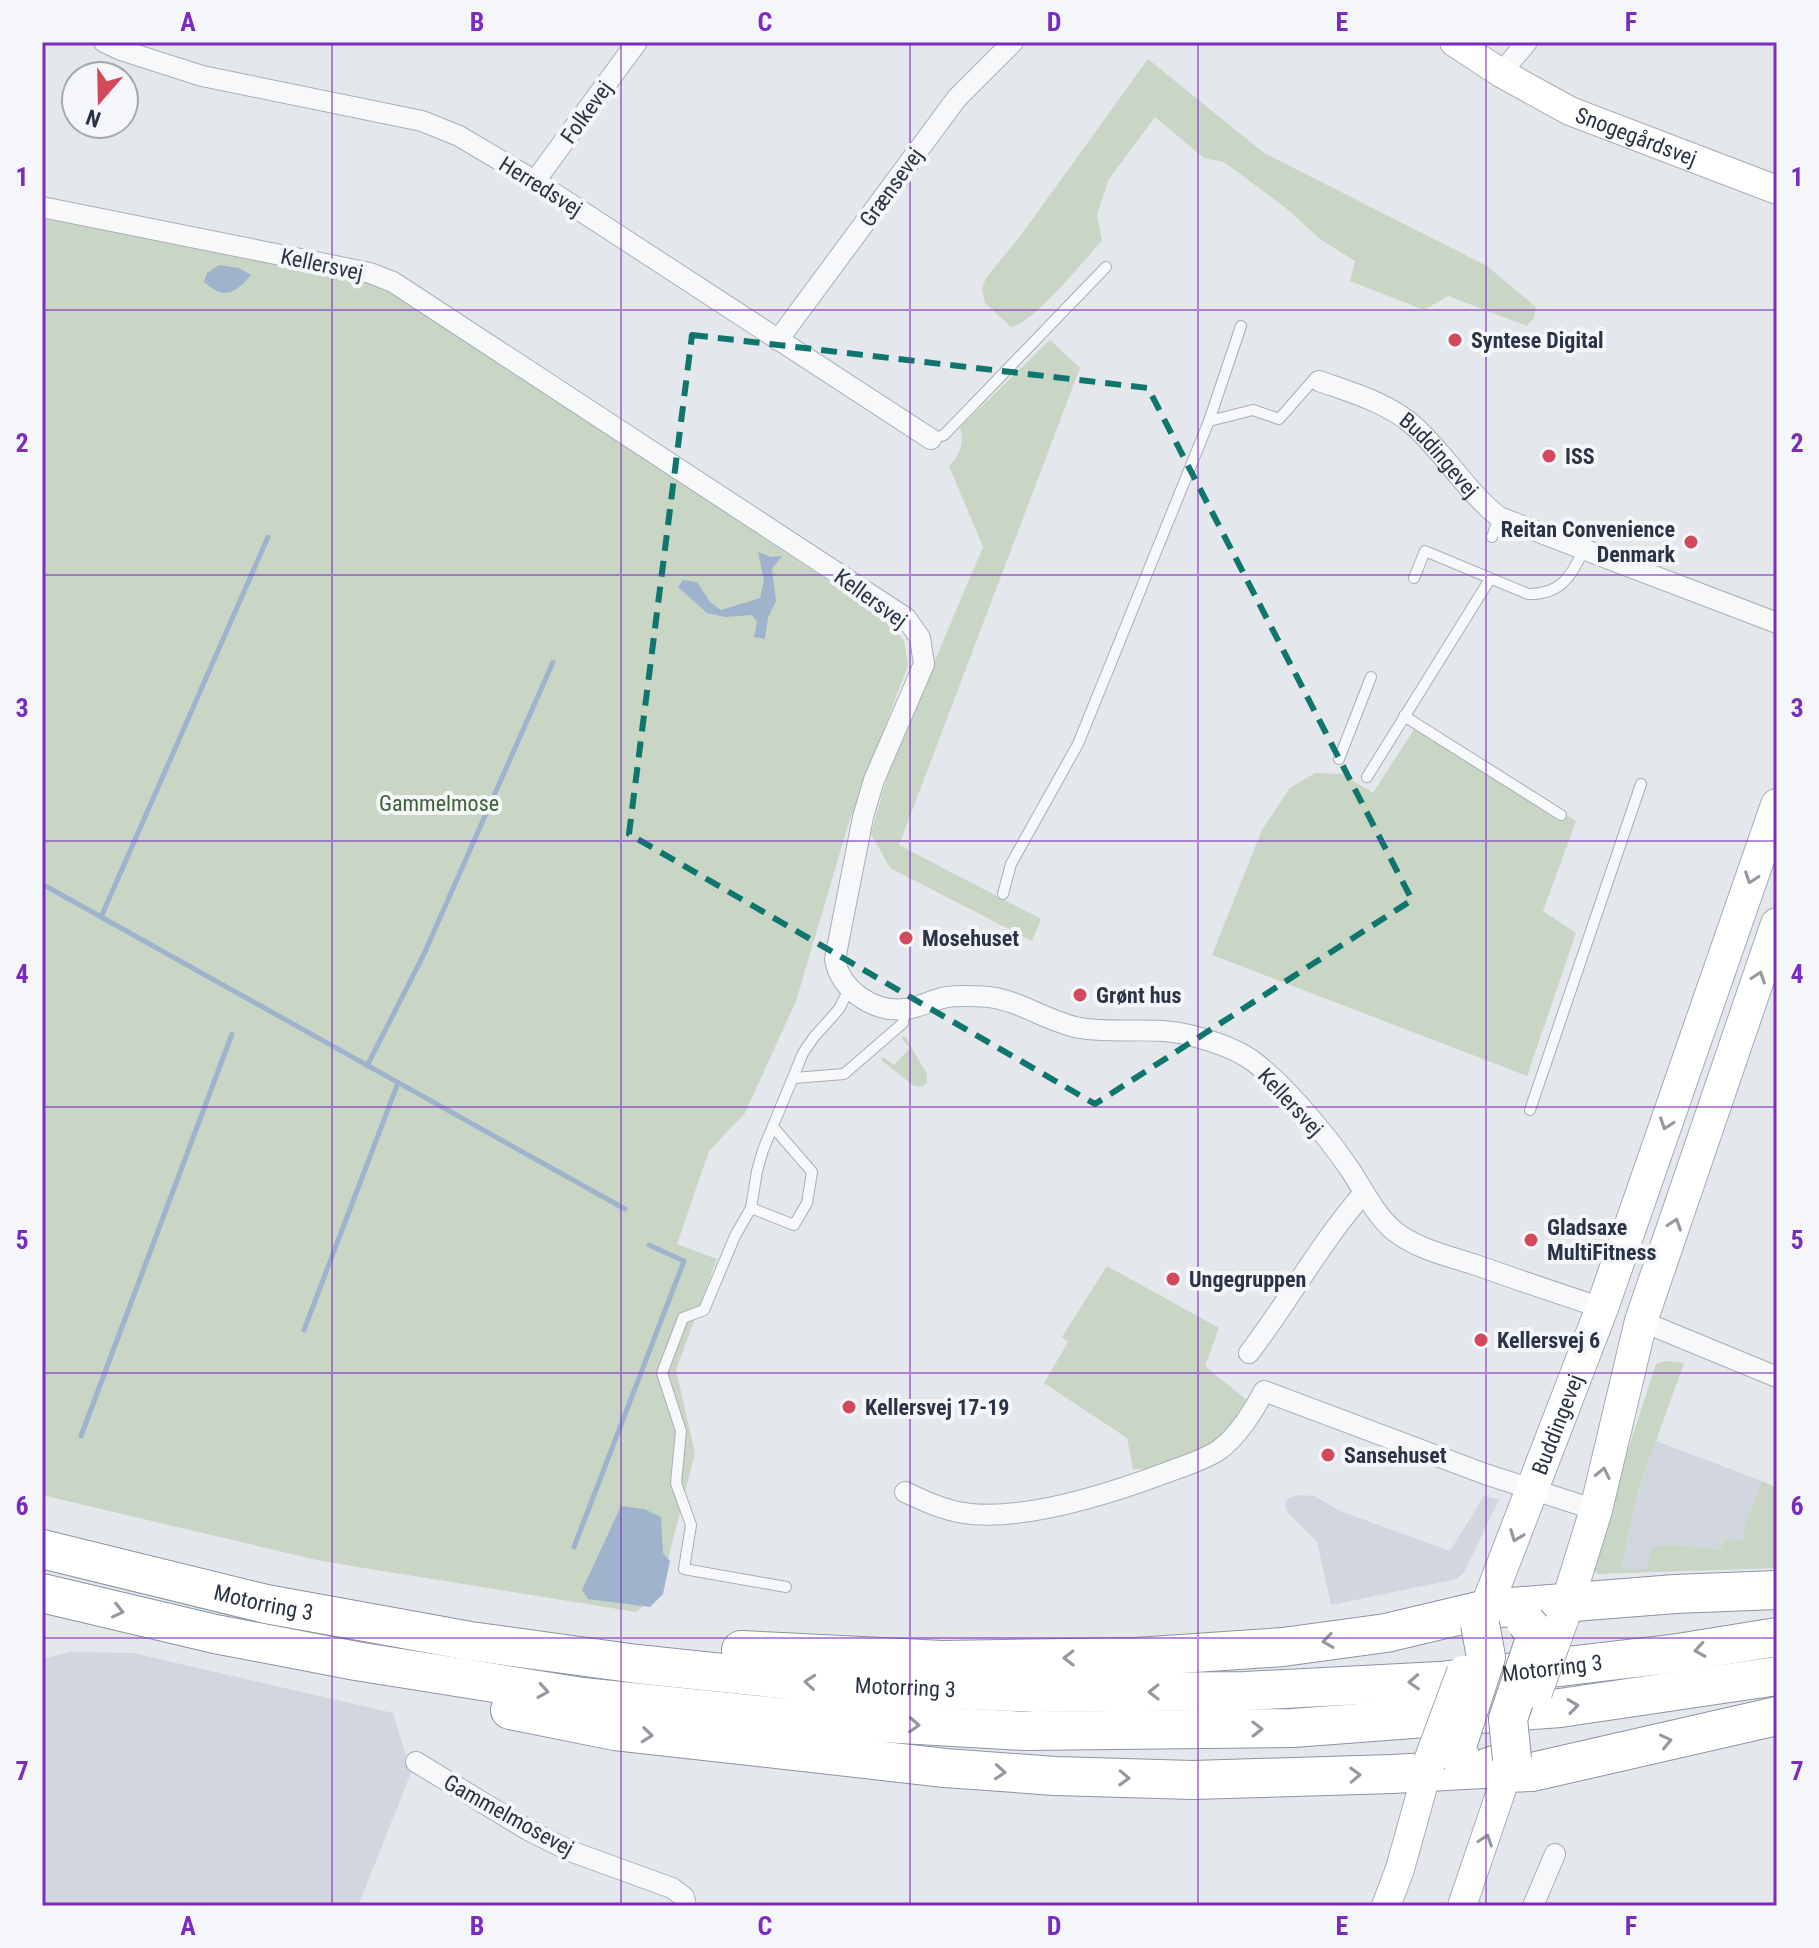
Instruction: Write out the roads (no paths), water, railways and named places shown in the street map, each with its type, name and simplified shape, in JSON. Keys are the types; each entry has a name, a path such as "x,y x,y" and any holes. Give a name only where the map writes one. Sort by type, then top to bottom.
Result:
{"highway":[{"name":"Motorring 3","path":"42,1549 266,1604 470,1641 637,1664 819,1683 1036,1693 1245,1691 1440,1681 1678,1653 1777,1637"},
{"path":"266,1604 435,1618 755,1652 942,1660 1136,1657 1283,1647 1484,1616 1552,1615 1675,1594 1777,1590"},
{"name":"Motorring 3","path":"42,1593 215,1634 356,1661 582,1697 778,1717 1025,1731 1293,1728 1560,1708 1777,1676"},
{"path":"1470,1766 1508,1719 1535,1639 1534,1632 1552,1615"},
{"path":"1470,1766 1456,1749 1486,1657 1484,1616"},
{"path":"356,1661 458,1699 615,1731 929,1766 1055,1776 1193,1780 1470,1766 1532,1772 1777,1716"}],"main road":[{"name":"Buddingevej","path":"1484,1616 1602,1308 1777,805"},
{"path":"1552,1615 1596,1510 1641,1321 1777,924"}],"street":[{"name":"Herredsvej","path":"104,42 202,76 422,121 459,136 535,181 931,439"},
{"name":"Folkevej","path":"535,181 637,42"},
{"name":"Grænsevej","path":"778,340 957,98 1013,42"},
{"name":"Snogegårdsvej","path":"1454,42 1501,73 1570,111 1777,190"},
{"path":"1501,73 1527,42"},
{"name":"Kellersvej","path":"42,207 370,273 393,282 906,618 920,638 924,664 874,780 863,817 835,959 838,973 849,989"},
{"name":"Buddingevej","path":"1317,380 1369,400 1412,423 1449,461 1496,527 1583,550 1777,623"},
{"path":"849,989 873,1004 904,1009"},
{"name":"Kellersvej","path":"904,1009 945,997 993,998 1081,1028 1186,1034 1221,1044 1250,1059 1276,1082 1315,1125 1350,1171 1363,1194 1393,1230 1422,1247 1602,1308"},
{"path":"1249,1353 1281,1311 1338,1222 1363,1194"},
{"path":"1641,1321 1777,1377"},
{"path":"905,1492 959,1512 984,1514 1040,1509 1099,1496 1218,1450 1234,1436 1264,1391 1533,1490 1596,1510"},
{"name":"Gammelmosevej","path":"416,1762 528,1830 570,1851 672,1888 684,1897 686,1906"},
{"path":"1386,1906 1400,1869 1470,1766"},
{"path":"1462,1906 1470,1766"},
{"path":"1533,1906 1555,1854"}],"lane":[{"path":"931,439 944,435 1106,267"},
{"path":"1003,894 1011,864 1078,744 1209,421 1241,326"},
{"path":"1209,421 1253,410 1279,419 1317,380"},
{"path":"1414,578 1425,551 1528,594 1546,594 1562,585 1583,550"},
{"path":"1367,777 1490,579"},
{"path":"1339,759 1371,677"},
{"path":"1404,716 1561,815"},
{"path":"1530,1110 1641,784"},
{"path":"786,1587 684,1569 691,1525 676,1483 681,1431 662,1373 683,1318 704,1310 735,1236 751,1208 757,1171 803,1053 839,1009 849,989"},
{"path":"794,1078 844,1074 903,1023 904,1009"},
{"path":"751,1208 794,1225 807,1203 812,1172 774,1128"}],"water":[{"path":"219,265 239,268 251,275 240,287 223,293 204,282 207,273"},
{"path":"758,552 771,557 782,556 772,569 776,601 768,618 765,639 754,637 757,622 752,615 725,617 707,613 678,587 683,580 697,582 710,602 721,610 760,598 764,581"},
{"path":"621,1506 644,1509 661,1517 663,1553 670,1561 663,1594 650,1607 588,1599 582,1590"}],"waterway":[{"path":"101,917 268,537"},
{"path":"367,1066 424,954 553,662"},
{"path":"42,884 625,1209"},
{"path":"81,1436 232,1034"},
{"path":"304,1330 398,1083"},
{"path":"574,1547 684,1261 649,1245"}],"place":[{"name":"Syntese Digital","path":"1455,340"},
{"name":"ISS","path":"1549,456"},
{"name":"Reitan Convenience Denmark","path":"1691,542"},
{"name":"Mosehuset","path":"906,938"},
{"name":"Grønt hus","path":"1080,995"},
{"name":"Gladsaxe MultiFitness","path":"1531,1240"},
{"name":"Ungegruppen","path":"1173,1279"},
{"name":"Kellersvej 6","path":"1481,1340"},
{"name":"Kellersvej 17-19","path":"849,1407"},
{"name":"Sansehuset","path":"1328,1455"}],"park label":[{"name":"Gammelmose","path":"439,803"}]}
